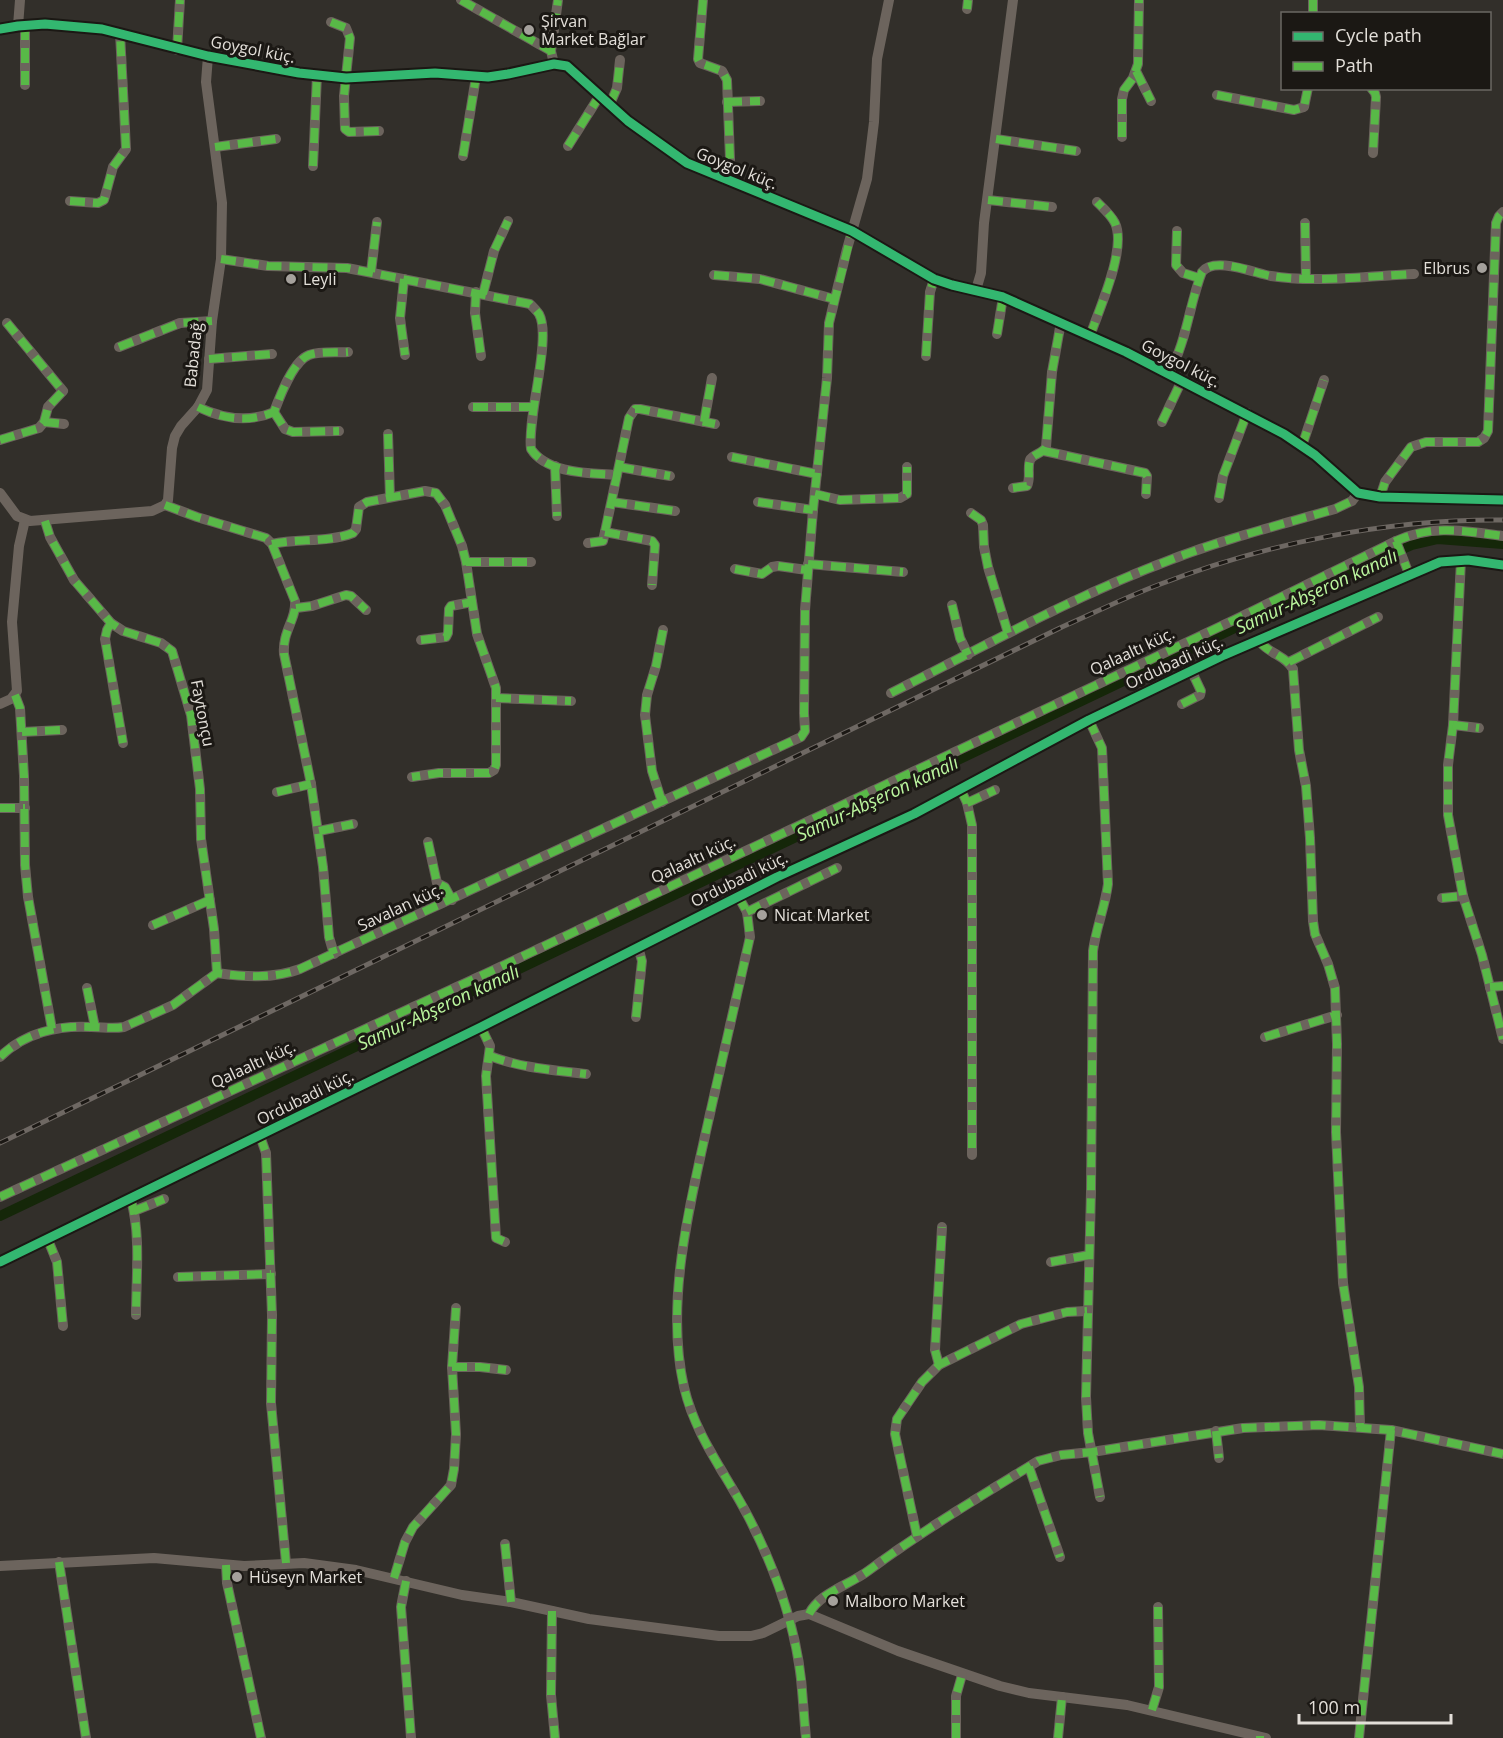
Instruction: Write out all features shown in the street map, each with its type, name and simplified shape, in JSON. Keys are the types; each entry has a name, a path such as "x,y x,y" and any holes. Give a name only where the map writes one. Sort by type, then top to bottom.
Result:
{"street":[{"path":"20,0 25,85"},
{"path":"177,50 180,0"},
{"path":"461,0 551,51"},
{"path":"554,64 551,51 558,0"},
{"path":"703,0 698,59 700,63 722,71 725,75 730,159 729,172 725,180"},
{"path":"808,567 827,378 830,323 834,299 869,167 877,59 889,0"},
{"path":"976,290 981,273 987,200 1013,0"},
{"path":"1122,137 1122,99 1124,90 1136,71 1139,0"},
{"path":"331,22 346,28 349,32 344,96 345,129 349,132 379,131"},
{"name":"Goygol küç.","path":"0,29 21,25 75,26 120,33 177,50 208,56 346,78 435,73 476,77 508,74 554,64 567,66 674,156 699,170 852,231 934,279 1003,297 1169,373 1247,413 1302,446 1358,494"},
{"path":"70,201 98,203 104,200 113,167 126,149 120,33"},
{"name":"Babadağ","path":"165,505 169,494 175,436 198,407 207,390 212,321 221,259 222,203 206,82 208,56"},
{"path":"610,104 617,88 620,60"},
{"path":"1136,71 1152,101"},
{"path":"313,166 317,75"},
{"path":"463,156 476,77"},
{"path":"1217,95 1294,110 1304,107 1308,90"},
{"path":"1373,90 1376,93 1373,153"},
{"path":"568,146 600,95"},
{"path":"727,102 760,102"},
{"path":"215,147 276,139"},
{"path":"996,139 1076,151"},
{"path":"987,200 1052,207"},
{"path":"1090,336 1113,272 1118,234 1112,218 1097,202"},
{"path":"1380,497 1385,482 1411,447 1426,442 1478,442 1488,431 1496,223 1498,216 1503,212"},
{"path":"481,356 475,313 494,251 508,221"},
{"path":"370,272 377,222"},
{"path":"1305,223 1306,279"},
{"path":"1177,231 1176,265 1183,273 1199,279"},
{"path":"221,259 268,266 338,267 530,304 540,315 543,336 533,407 531,449 540,458 555,466 579,472 618,471 670,476"},
{"path":"1169,373 1176,360 1190,319 1199,279 1205,267 1216,264 1270,276 1306,279 1414,274"},
{"path":"714,275 760,279 834,299"},
{"path":"404,279 400,318 405,355"},
{"path":"926,356 930,292 934,279"},
{"path":"997,334 1003,297"},
{"path":"119,347 169,326 194,321 212,321"},
{"path":"0,440 39,428 44,422 48,407 62,394 62,389 7,322"},
{"path":"1044,451 1052,372 1061,322"},
{"path":"198,407 212,414 241,419 261,417 274,412 287,382 306,356 348,352"},
{"path":"210,358 272,354"},
{"path":"588,543 603,541 629,418 635,409 640,408 709,423 712,378"},
{"path":"1162,422 1182,380"},
{"path":"1302,446 1324,380"},
{"path":"473,407 533,407"},
{"path":"274,412 285,429 292,432 339,431"},
{"path":"1219,498 1223,476 1247,413"},
{"path":"44,422 64,424"},
{"path":"388,434 390,497"},
{"path":"1013,488 1027,486 1030,461 1044,451 1144,473 1147,476 1146,494"},
{"path":"732,457 817,474"},
{"path":"555,466 556,516"},
{"path":"814,495 840,500 900,498 907,494 907,467"},
{"path":"272,544 313,542 348,535 356,529 356,512 362,504 390,497 425,491 432,492 439,496 445,505 466,562 477,634 496,688 496,765 489,773 439,773 412,777"},
{"path":"0,493 13,511 25,520 45,521 152,511 165,505 197,517 259,534 272,544 295,601 296,608 284,644 319,831 329,938 334,954"},
{"path":"891,693 1008,633 1170,559 1335,509 1352,501 1358,494 1380,497 1503,500"},
{"path":"612,502 675,511"},
{"path":"758,502 813,510"},
{"path":"971,513 981,520 983,525 988,567 1008,633"},
{"path":"25,520 16,564 12,622 18,684 15,695 20,708 22,732 25,865 28,897 52,1029"},
{"name":"Faytonçu","path":"45,521 50,537 74,580 111,623 123,631 161,643 172,651 191,715 200,789 201,839 216,949 217,973"},
{"name":"Qalaaltı küç.","path":"0,1197 500,967 1411,534 1454,529 1503,536"},
{"path":"605,532 652,542 655,546 652,585"},
{"path":"1396,541 1409,574"},
{"path":"1461,560 1448,765 1448,815 1463,896 1503,1039"},
{"name":"Ordubadi küç.","path":"0,1263 481,1027 738,896 908,817 1089,720 1191,670 1440,562 1461,560 1503,565"},
{"path":"466,562 531,562"},
{"path":"735,569 762,574 778,566 903,572"},
{"name":"Savalan küç.","path":"217,973 266,977 300,969 801,737 805,731 804,668 808,567"},
{"path":"296,608 312,606 346,595 366,610"},
{"path":"421,640 446,637 448,609 451,606 472,602"},
{"path":"952,605 960,638 968,655"},
{"path":"1289,662 1378,617"},
{"path":"111,623 105,639 123,743"},
{"path":"662,802 652,771 645,715 647,695 656,666 663,630"},
{"path":"1259,640 1270,652 1289,662 1294,676 1299,750 1307,796 1313,921 1315,934 1335,988 1337,1015 1336,1132 1342,1283 1359,1387 1360,1427"},
{"path":"1182,704 1200,695 1201,691 1191,670"},
{"path":"0,704 15,695"},
{"path":"496,698 571,701"},
{"path":"1089,720 1102,748 1108,884 1095,930 1093,951 1091,1191 1087,1311 1087,1420 1100,1497"},
{"path":"1452,725 1479,728"},
{"path":"22,732 62,730"},
{"path":"277,792 311,784"},
{"path":"961,790 967,803 972,825 972,1155"},
{"path":"967,803 995,790"},
{"path":"0,808 25,808"},
{"path":"319,831 353,824"},
{"path":"428,842 437,883 445,887 452,900"},
{"path":"747,912 837,868"},
{"path":"738,896 747,912 750,937 686,1226 676,1342 684,1388 694,1420 702,1439 751,1521 765,1550 789,1621 801,1678 806,1738"},
{"path":"1442,898 1463,896"},
{"path":"153,925 210,900"},
{"path":"636,1017 642,961 642,954 638,947"},
{"path":"0,1057 16,1044 41,1032 52,1029 95,1027 116,1029 153,1015 173,1005 217,973"},
{"path":"1490,987 1503,986"},
{"path":"87,988 95,1027"},
{"path":"1265,1037 1337,1015"},
{"path":"481,1027 489,1046 490,1056 486,1076 495,1233 496,1238 505,1242"},
{"path":"490,1056 522,1066 586,1074"},
{"path":"261,1136 266,1153 271,1274 271,1403 286,1563"},
{"path":"134,1211 164,1199"},
{"path":"131,1200 134,1211 136,1315"},
{"path":"939,1365 935,1350 942,1227"},
{"path":"48,1240 57,1262 63,1326"},
{"path":"1051,1262 1089,1255"},
{"path":"178,1277 271,1274"},
{"path":"394,1578 405,1542 413,1527 451,1485 456,1434 452,1367 456,1308"},
{"path":"917,1536 895,1426 897,1419 922,1382 939,1365 1021,1324 1067,1312 1087,1311"},
{"path":"452,1367 506,1370"},
{"path":"809,1614 812,1607 821,1600 862,1575 917,1536 1038,1461 1061,1455 1216,1431 1308,1426 1391,1430 1503,1454"},
{"path":"1359,1738 1391,1430"},
{"path":"1216,1431 1219,1458"},
{"path":"1029,1467 1060,1557"},
{"path":"506,1544 511,1602"},
{"path":"0,1566 154,1558 226,1565 286,1563 326,1565 394,1578 462,1595 511,1602 622,1624 738,1637 763,1633 798,1616 809,1614 962,1675 1029,1693 1103,1701 1152,1710 1262,1738"},
{"path":"59,1562 86,1738"},
{"path":"226,1565 227,1583 261,1738"},
{"path":"406,1581 401,1607 411,1738"},
{"path":"1152,1710 1159,1687 1158,1607"},
{"path":"552,1611 551,1695 555,1738"},
{"path":"956,1738 956,1696 962,1675"},
{"path":"1058,1738 1062,1697"}],"waterway":[{"name":"Samur-Abşeron kanalı","path":"0,1216 1384,557 1412,545 1438,539 1503,544"}],"railway":[{"path":"0,1143 1062,627 1146,590 1242,557 1328,536 1415,524 1503,520"}],"marked path":[{"path":"177,50 180,0"},
{"path":"461,0 551,51 554,64"},
{"path":"551,51 558,0"},
{"path":"703,0 698,59 700,63 722,71 727,80 730,159 729,172 725,180"},
{"path":"967,9 968,0"},
{"path":"1122,137 1122,99 1124,90 1133,78 1138,64 1139,0"},
{"path":"1313,0 1313,12"},
{"path":"331,22 346,28 350,38 344,96 345,129 349,132 379,131"},
{"path":"25,25 25,85"},
{"path":"70,201 98,203 104,200 113,167 126,149 120,33"},
{"path":"610,104 617,88 620,60"},
{"path":"1136,71 1151,101"},
{"path":"313,166 317,75"},
{"path":"463,156 476,77"},
{"path":"1217,95 1294,110 1304,107 1308,90"},
{"path":"1373,90 1376,97 1373,153"},
{"path":"568,146 600,95"},
{"path":"727,102 760,101"},
{"path":"215,147 276,139"},
{"path":"996,139 1076,151"},
{"path":"988,200 1052,207"},
{"path":"1090,336 1115,263 1118,234 1115,223 1097,202"},
{"path":"1380,497 1385,482 1411,447 1426,442 1478,442 1488,431 1496,223 1503,212"},
{"path":"483,294 494,251 508,221"},
{"path":"371,272 377,222"},
{"path":"1305,223 1306,279"},
{"path":"0,1057 31,1036 54,1029 124,1027 173,1005 217,973 259,976 300,969 801,737 805,731 805,610 827,378 829,323 852,231"},
{"path":"1177,231 1176,265 1183,273 1199,278"},
{"path":"221,259 268,266 347,268 530,304 539,314 543,340 532,418 531,449 538,457 558,468 617,475 603,541 588,543"},
{"path":"1169,373 1184,336 1202,272 1208,267 1225,265 1271,276 1305,279 1414,274"},
{"path":"714,275 760,279 834,299"},
{"path":"404,279 400,318 405,355"},
{"path":"926,356 930,292 934,279"},
{"path":"476,292 475,313 481,356"},
{"path":"997,334 1003,297"},
{"path":"119,347 180,323 212,321"},
{"path":"1013,488 1027,486 1030,460 1046,447 1052,372 1061,322"},
{"path":"0,440 39,428 44,422 48,407 63,391 7,323"},
{"path":"198,407 226,417 236,418 255,418 274,412 292,371 303,359 318,353 348,352"},
{"path":"209,359 272,354"},
{"path":"704,422 712,378"},
{"path":"1162,422 1182,380"},
{"path":"1302,446 1324,380"},
{"path":"473,407 533,407"},
{"path":"617,475 629,418 635,409 715,424"},
{"path":"274,412 285,429 293,432 339,431"},
{"path":"1219,498 1223,476 1247,413"},
{"path":"44,422 64,424"},
{"path":"388,434 390,497"},
{"path":"1044,451 1145,473 1147,476 1146,494"},
{"path":"732,457 817,474"},
{"path":"555,466 557,516"},
{"path":"619,467 670,476"},
{"path":"815,494 840,500 900,498 907,494 907,467"},
{"path":"272,544 333,538 353,533 356,529 359,507 367,502 425,491 436,493 445,505 462,546 477,634 496,688 496,765 489,773 439,773 412,777"},
{"path":"891,693 1029,623 1134,574 1211,545 1335,509 1352,501 1358,493"},
{"path":"612,502 675,511"},
{"path":"758,502 813,510"},
{"path":"165,505 266,538 272,544 295,601 294,614 285,639 284,654 311,784 323,867 329,937 334,954"},
{"path":"971,513 981,520 983,525 988,567 1008,633"},
{"path":"45,521 50,537 74,580 111,623 123,631 161,643 172,651 191,715 200,789 201,839 214,929 217,973"},
{"path":"0,1197 500,967 1396,541 1423,532 1449,530 1503,536"},
{"path":"605,532 652,541 655,545 652,585"},
{"path":"1396,541 1409,574"},
{"path":"1461,560 1453,725 1448,765 1448,815 1463,896 1482,955 1503,1039"},
{"path":"466,562 531,562"},
{"path":"808,564 903,572"},
{"path":"735,569 762,574 778,566 807,570"},
{"path":"296,608 312,606 346,595 351,596 366,610"},
{"path":"421,640 446,637 451,606 472,602"},
{"path":"952,605 960,638 968,655"},
{"path":"1289,662 1378,617"},
{"path":"111,623 105,639 123,743"},
{"path":"662,802 652,771 645,715 647,695 656,666 663,630"},
{"path":"1259,641 1290,664 1293,669 1299,750 1306,786 1313,921 1315,934 1335,988 1336,1132 1343,1283 1359,1387 1360,1427"},
{"path":"1182,704 1200,695 1201,691 1191,670"},
{"path":"15,695 20,708 28,897 52,1029"},
{"path":"496,698 571,701"},
{"path":"1089,720 1102,748 1108,884 1093,951 1086,1397 1088,1433 1100,1497"},
{"path":"1453,725 1479,728"},
{"path":"22,732 62,730"},
{"path":"277,792 311,784"},
{"path":"961,790 967,803 972,825 972,1155"},
{"path":"967,803 995,790"},
{"path":"0,808 25,808"},
{"path":"319,831 353,824"},
{"path":"428,842 437,883 445,887 452,900"},
{"path":"747,912 837,868"},
{"path":"738,896 747,912 750,937 687,1223 678,1290 679,1355 684,1387 696,1424 752,1524 783,1600 798,1659 806,1738"},
{"path":"1442,898 1463,896"},
{"path":"153,925 210,900"},
{"path":"636,1017 642,961 638,947"},
{"path":"1490,987 1503,986"},
{"path":"87,988 95,1027"},
{"path":"1265,1037 1337,1015"},
{"path":"481,1027 490,1046 486,1076 496,1238 505,1242"},
{"path":"490,1056 525,1066 586,1074"},
{"path":"260,1136 266,1153 272,1315 271,1403 286,1563"},
{"path":"134,1211 164,1199"},
{"path":"131,1200 137,1242 136,1315"},
{"path":"939,1365 935,1350 942,1227"},
{"path":"48,1240 57,1262 63,1326"},
{"path":"1051,1262 1089,1255"},
{"path":"178,1277 271,1274"},
{"path":"394,1578 405,1542 413,1527 451,1485 456,1434 452,1367 456,1308"},
{"path":"917,1536 895,1434 897,1419 922,1382 939,1365 1021,1324 1067,1312 1087,1311"},
{"path":"452,1367 506,1370"},
{"path":"809,1614 827,1595 860,1576 952,1514 1038,1461 1061,1455 1243,1428 1319,1425 1391,1430 1503,1454"},
{"path":"1359,1738 1391,1430"},
{"path":"1216,1431 1219,1458"},
{"path":"1029,1467 1060,1557"},
{"path":"505,1544 511,1602"},
{"path":"59,1562 86,1738"},
{"path":"226,1565 227,1583 261,1738"},
{"path":"406,1581 401,1607 411,1738"},
{"path":"1152,1710 1159,1687 1158,1607"},
{"path":"552,1611 551,1695 555,1738"},
{"path":"956,1738 956,1696 962,1675"},
{"path":"1058,1738 1062,1697"}],"cycle path":[{"path":"0,29 45,24 102,29 208,56 299,73 346,78 435,73 488,77 554,64 567,66 628,121 687,163 852,231 934,279 1003,297 1126,352 1284,434 1315,455 1358,493 1380,497 1503,500"},
{"path":"0,1262 481,1027 777,877 914,814 1089,720 1224,655 1440,562 1468,560 1503,565"}],"place":[{"name":"Şirvan Market Bağlar","path":"529,30"},
{"name":"Elbrus","path":"1482,268"},
{"name":"Leyli","path":"291,279"},
{"name":"Nicat Market","path":"762,915"},
{"name":"Hüseyn Market","path":"237,1577"},
{"name":"Malboro Market","path":"833,1601"}]}
